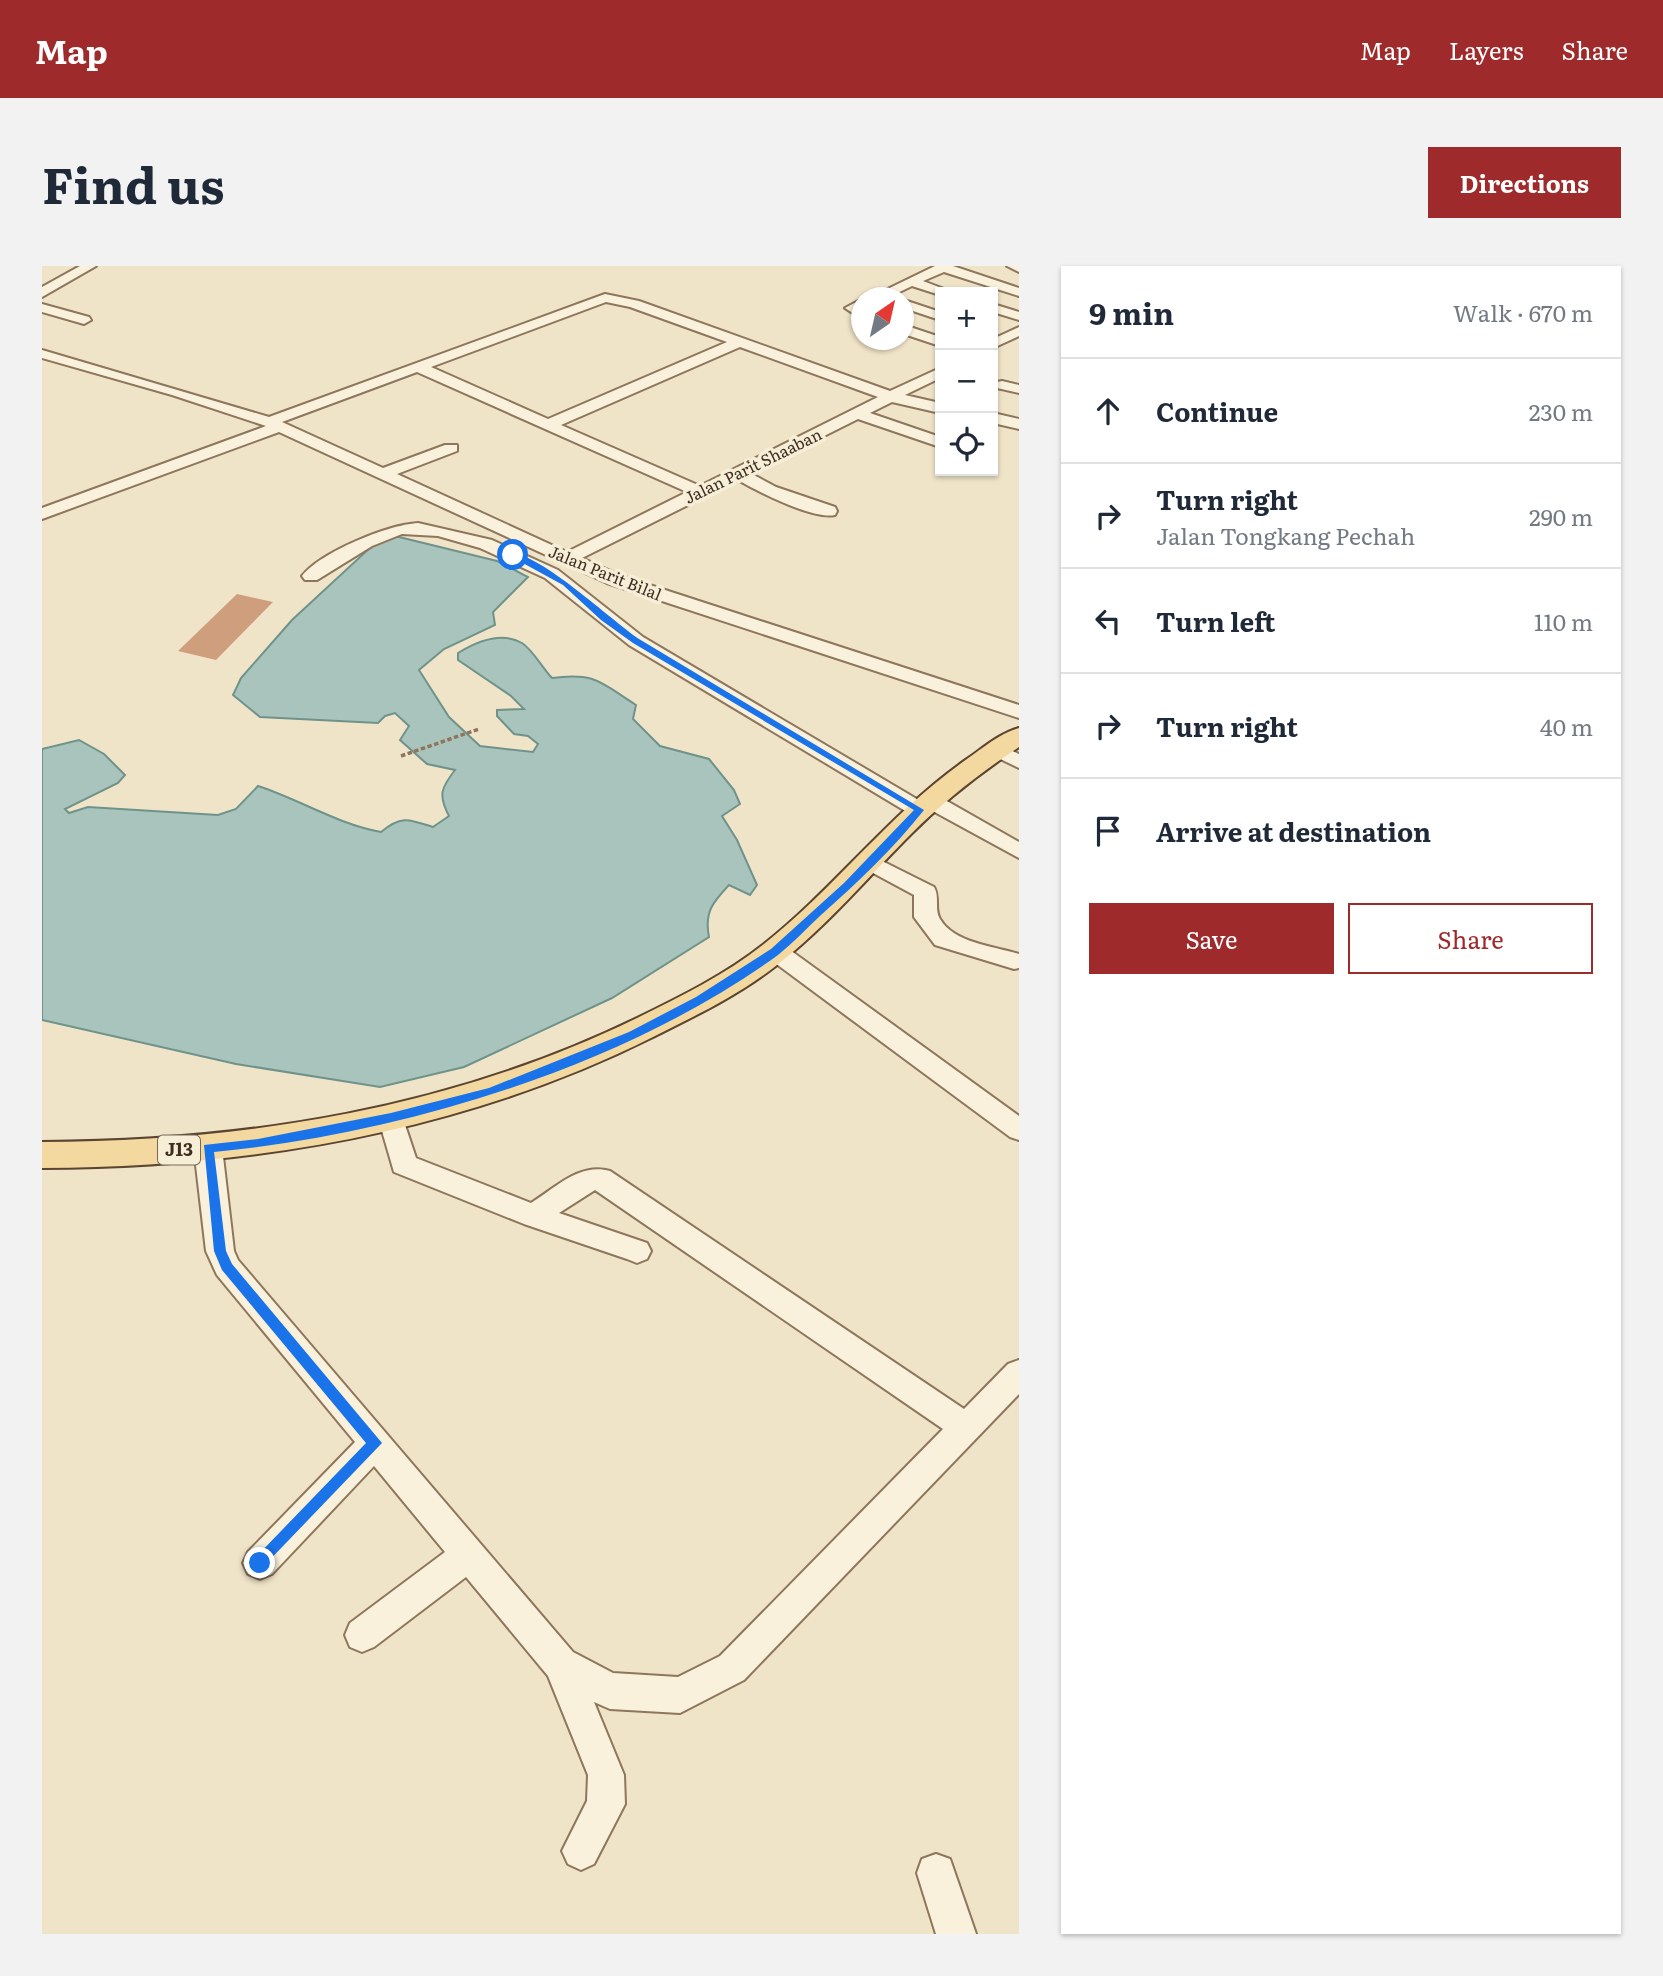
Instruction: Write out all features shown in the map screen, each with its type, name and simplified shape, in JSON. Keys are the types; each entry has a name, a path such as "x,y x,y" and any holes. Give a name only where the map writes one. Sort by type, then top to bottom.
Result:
{"main road":[{"name":"J13","path":"42,1155 100,1157 258,1143 391,1117 491,1091 565,1065 668,1017 775,951 925,806 1012,749"}],"street":[{"path":"42,293 89,266"},
{"path":"1014,266 1019,268"},
{"path":"901,287 945,267 1019,292"},
{"path":"912,282 935,289"},
{"path":"42,514 605,298 624,300 898,399 935,407"},
{"path":"914,307 935,314"},
{"path":"42,308 84,320"},
{"path":"998,310 1019,316"},
{"path":"998,338 1019,331"},
{"path":"914,333 935,340"},
{"path":"547,425 738,343"},
{"name":"Jalan Parit Bilal","path":"42,354 177,392 274,425 566,559 694,608 1019,712"},
{"path":"420,368 700,492"},
{"name":"Jalan Parit Shaaban","path":"566,559 700,492 742,476 898,399 935,375"},
{"path":"1002,385 1019,389"},
{"path":"863,416 935,440"},
{"path":"998,419 1019,424"},
{"path":"382,474 451,448"},
{"path":"742,476 770,491 829,511"},
{"path":"311,576 381,536 402,528 421,527 457,535 513,555 566,584 604,619 636,641 925,806 1019,851"},
{"path":"870,862 926,892 926,917 943,939 1014,961"},
{"path":"775,951 1019,1130"},
{"path":"391,1117 404,1165 534,1216 637,1251"},
{"path":"208,1148 220,1251 227,1267 561,1664 606,1775 606,1804 581,1851"},
{"path":"534,1216 587,1180 600,1179 965,1427"},
{"path":"561,1664 610,1691 680,1695 732,1668 1019,1373"},
{"path":"260,1563 375,1443"},
{"path":"362,1635 469,1554"},
{"path":"936,1873 956,1934"}],"path":[{"path":"401,756 479,729"}],"water":[{"path":"395,536 497,561 528,577 493,612 495,625 444,649 419,670 449,717 480,746 533,752 538,744 528,736 514,734 497,716 497,710 524,709 511,696 458,660 458,653 489,639 506,638 522,643 552,678 589,678 606,685 636,705 633,719 660,746 709,759 734,790 740,804 722,816 737,840 757,885 750,895 729,885 711,908 709,937 612,998 464,1067 380,1087 236,1064 42,1020 42,749 79,740 104,754 125,775 118,783 65,809 69,813 88,807 218,815 236,809 258,786 334,818 381,832 394,823 405,820 433,827 449,816 442,797 455,770 427,764 400,740 409,726 395,713 385,716 378,723 260,717 233,695 241,678 292,620 373,545"}],"building":[{"path":"237,594 273,602 216,660 178,651"}],"route":[{"path":"260,1563 375,1443 227,1267 220,1251 208,1148 258,1143 408,1114 491,1091 565,1065 633,1035 700,999 775,951 847,886 920,810 636,641 604,619 566,584 545,570 513,555"}]}
